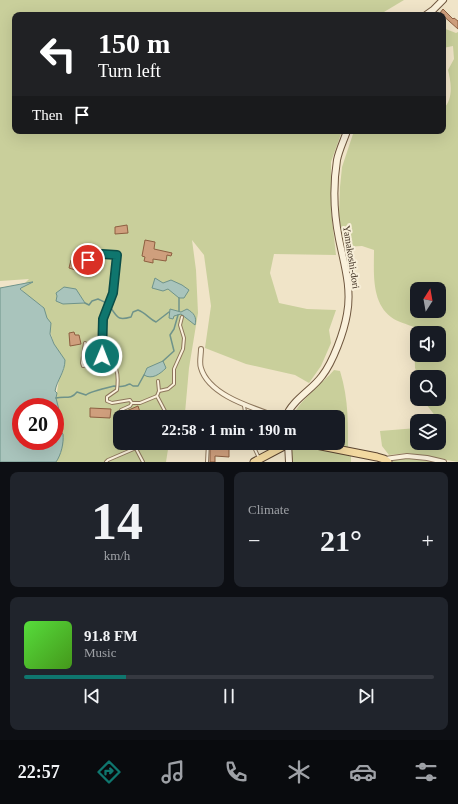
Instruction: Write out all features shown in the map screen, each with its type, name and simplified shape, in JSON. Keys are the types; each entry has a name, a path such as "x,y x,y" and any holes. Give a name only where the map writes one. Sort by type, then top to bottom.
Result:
{"main road":[{"path":"257,461 276,450"},
{"path":"339,450 386,460"}],"street":[{"path":"430,12 443,0"},
{"name":"Yamakoshi-dori","path":"289,410 316,384 328,367 345,325 348,288 339,240 335,206 337,159 346,134"},
{"path":"201,350 201,368 206,378 215,388 226,396 260,410"},
{"path":"288,450 289,462"},
{"path":"386,460 407,456 444,462"}],"lane":[{"path":"85,343 82,363 83,366 92,364 102,356 103,319 113,293 117,255 102,254 88,260"},
{"path":"159,391 168,389 174,384 174,369 183,349 184,338 180,325 182,317"},
{"path":"102,356 110,360 114,365 118,376 117,390 107,397 107,401 112,404 130,400 132,403 140,403 157,396 159,391 158,380"},
{"path":"157,396 164,410"},
{"path":"121,410 130,406 132,403"},
{"path":"244,404 245,410"},
{"path":"106,462 131,450"},
{"path":"137,450 143,462"},
{"path":"207,462 208,450"},
{"path":"254,450 257,461"}],"green space":[{"path":"0,0 404,0 384,12 12,12 12,134 341,134 331,162 331,210 336,255 274,254 270,273 279,303 307,309 336,310 329,330 331,343 321,366 309,383 295,375 246,364 205,348 211,306 204,255 192,240 196,270 198,313 189,368 185,410 113,410 113,450 168,450 166,462 56,462 59,450 64,450 64,398 56,398 59,379 64,369 62,356 55,347 42,306 30,298 20,288 29,279 0,281"},
{"path":"446,29 456,33 458,32 458,462 407,453 389,455 382,446 380,431 410,429 410,450 446,450 446,414 434,414 428,406 446,406 446,370 416,370 415,362 446,362 446,326 411,326 396,320 385,311 380,303 375,286 374,250 362,246 344,247 339,216 342,167 353,134 446,134 446,105 449,100 451,90 448,70 454,59 453,46 446,47"},
{"path":"334,370 340,371 345,392 348,455 351,455 351,462 292,462 292,450 345,450 345,410 297,410 305,399"},
{"path":"407,458 434,462 393,462 392,460"}],"water":[{"path":"155,278 163,283 171,280 189,290 184,298 179,298 168,289 163,291 152,288"},
{"path":"33,282 20,289 44,308 47,318 51,323 50,334 54,344 65,360 65,364 57,383 55,391 57,393 56,398 12,398 12,450 62,450 56,462 0,462 0,288"},
{"path":"64,287 76,289 85,303 63,304 56,301 56,293"},
{"path":"170,309 181,312 187,309 195,317 195,325 181,314 174,316 173,319 169,318"},
{"path":"163,361 166,368 156,376 150,377 144,375 147,368"}],"building":[{"path":"446,12 453,19 454,18 458,21 458,29 446,18"},
{"path":"127,225 128,233 115,234 115,227"},
{"path":"145,240 155,242 154,249 172,253 171,256 167,255 166,261 153,259 153,263 144,261 145,257 142,256"},
{"path":"71,260 80,262 78,271 69,268"},
{"path":"74,332 75,335 79,335 81,344 70,346 69,333"},
{"path":"138,406 139,410 129,410"},
{"path":"90,408 111,409 110,418 90,417"},
{"path":"210,450 229,450 229,457 215,456 215,462 210,462"}],"waterway":[{"path":"179,298 179,311"},
{"path":"85,303 89,305 92,301 98,299 108,304 116,316 123,319 131,317 133,312 138,310 156,322 169,312"},
{"path":"163,361 174,351 170,335 174,329 178,315"},
{"path":"56,398 70,397 77,392 86,395 114,386 130,384 133,386 138,386 144,375"}],"route":[{"path":"88,260 102,254 117,255 113,293 103,319 102,356"}]}
